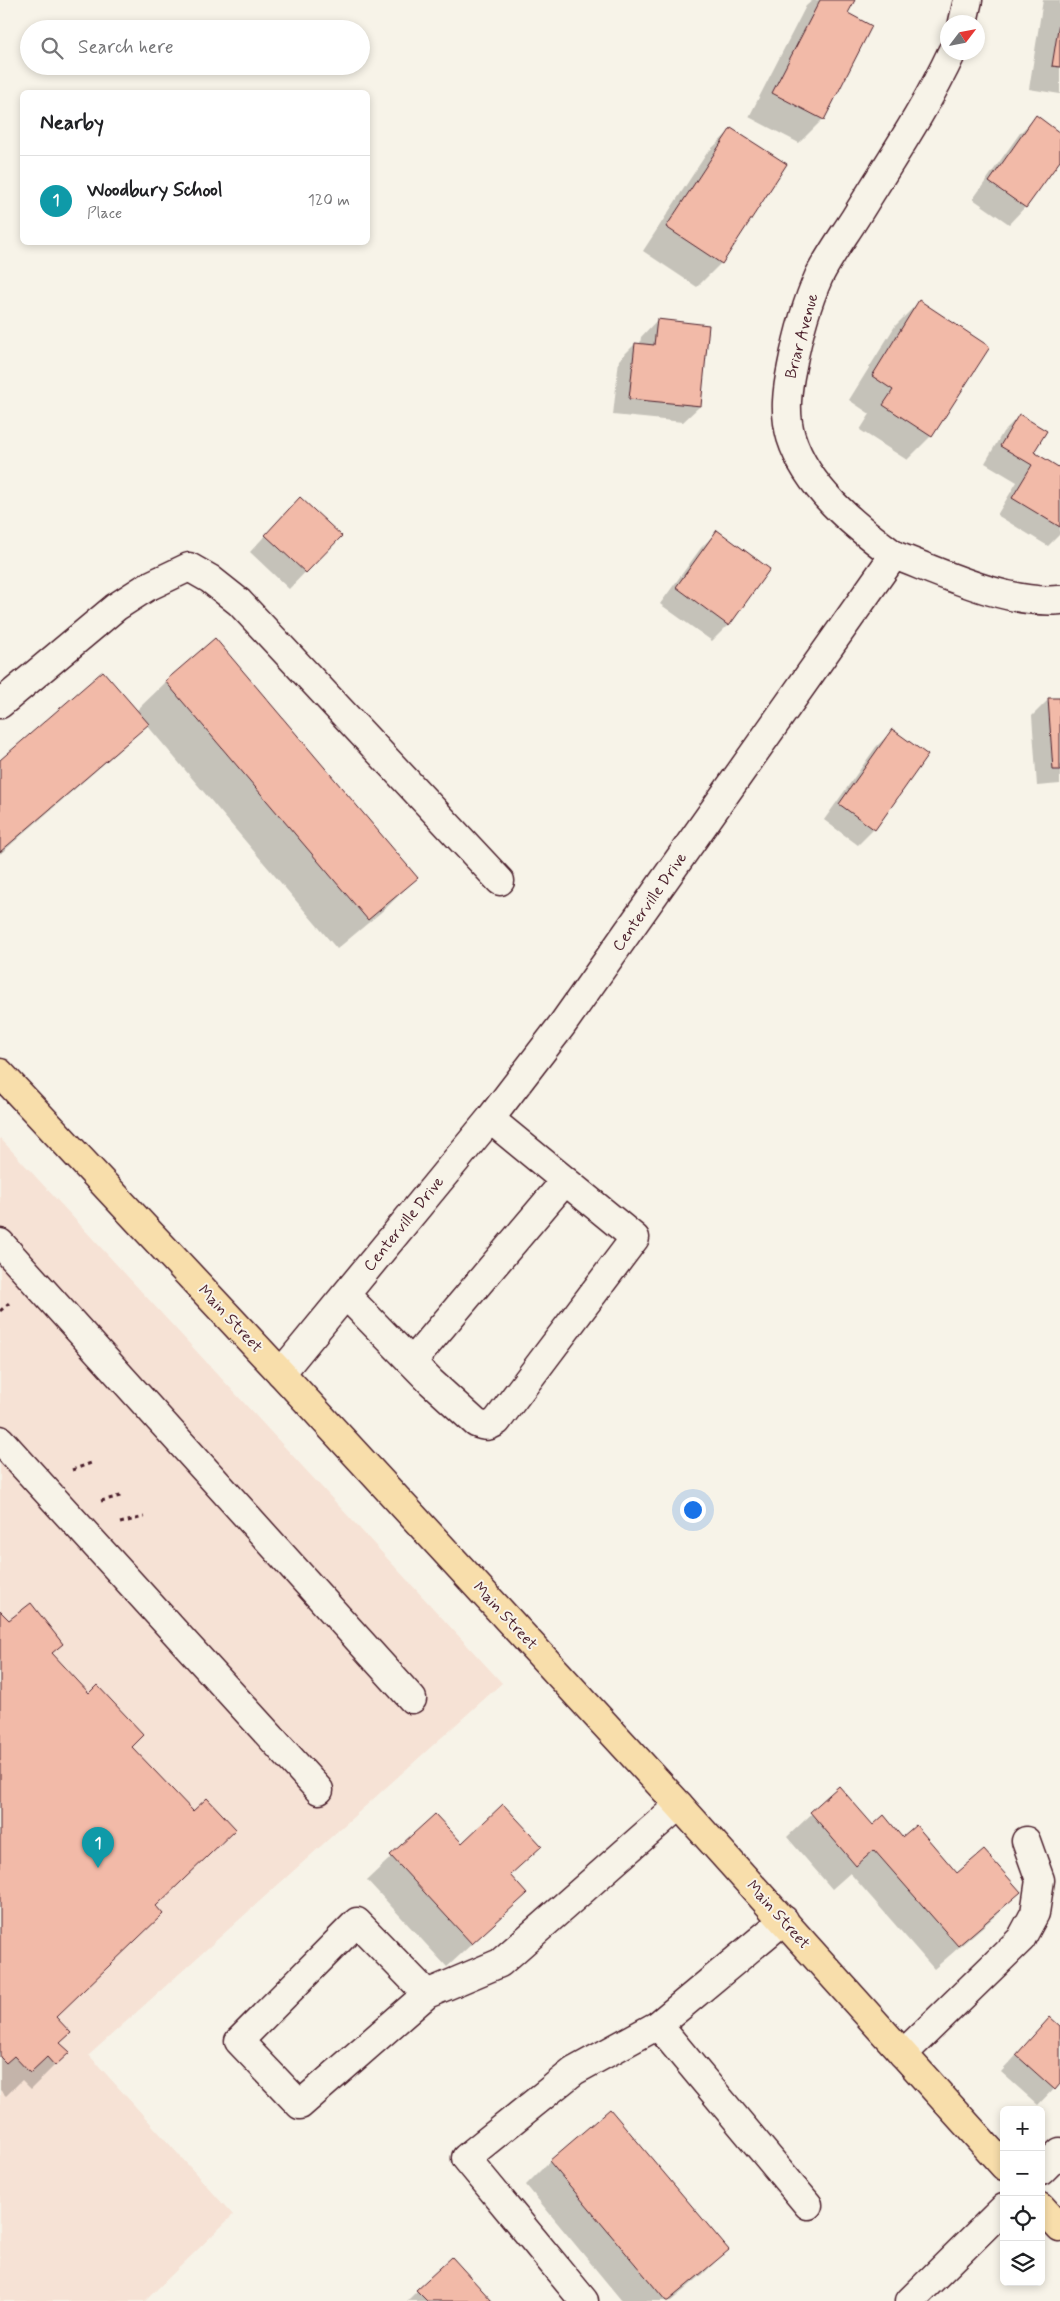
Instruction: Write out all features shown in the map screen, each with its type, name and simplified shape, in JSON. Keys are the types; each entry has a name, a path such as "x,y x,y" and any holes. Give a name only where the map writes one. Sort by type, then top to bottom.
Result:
{"main road":[{"name":"Main Street","path":"0,1073 281,1372 679,1805 1000,2162"},
{"path":"1045,2211 1060,2228"}],"street":[{"path":"965,15 968,0"},
{"name":"Briar Avenue","path":"894,555 860,529 829,499 803,464 792,438 786,413 788,386 806,308 820,275 929,98 948,60"},
{"path":"894,555 983,589 1020,597 1060,600"},
{"name":"Centerville Drive","path":"281,1372 490,1119 568,1017 894,555"},
{"path":"0,704 116,607 147,587 188,567 210,579 238,602 500,881"},
{"path":"346,1295 476,1423 484,1427 491,1426 498,1421 635,1238 490,1119"},
{"path":"412,1362 565,1181"},
{"path":"0,1243 412,1699"},
{"path":"0,1440 319,1790"},
{"path":"428,1994 357,1922 239,2040 300,2105 428,1994 500,1963 679,1805"},
{"path":"903,2054 1020,1939 1035,1913 1040,1880 1026,1841"},
{"path":"584,2301 466,2158 574,2071 658,2025 784,1920"},
{"path":"658,2025 808,2205"},
{"path":"1045,2167 1060,2152"},
{"path":"910,2301 1000,2212"}],"path":[{"path":"66,1471 94,1462"},
{"path":"95,1502 124,1495"},
{"path":"112,1524 144,1517"}],"shaded area":[{"path":"0,1138 502,1683 89,2055 233,2215 145,2301 0,2301"}],"building":[{"path":"820,0 855,0 848,13 872,26 824,120 772,93"},
{"path":"1060,16 1060,67 1052,66"},
{"path":"1036,115 1060,133 1060,161 1026,208 989,182"},
{"path":"731,128 787,164 722,264 666,227"},
{"path":"919,300 990,347 932,437 883,405 893,390 872,376"},
{"path":"657,319 709,325 701,406 629,399 635,343 654,345"},
{"path":"1019,414 1047,431 1034,452 1060,468 1060,527 1012,498 1032,465 1000,446"},
{"path":"300,497 342,536 306,573 265,535"},
{"path":"717,530 770,569 729,626 676,587"},
{"path":"215,638 418,878 368,920 165,681"},
{"path":"103,671 149,724 0,852 0,760"},
{"path":"1048,698 1060,698 1060,770 1053,770"},
{"path":"892,729 928,755 875,830 839,804"},
{"path":"31,1603 63,1644 52,1653 89,1693 97,1685 144,1735 132,1747 193,1811 207,1798 236,1829 156,1906 163,1914 56,2017 71,2033 60,2043 70,2052 55,2066 47,2057 30,2073 14,2056 6,2063 0,2057 0,1611 9,1620"},
{"path":"839,1786 873,1825 884,1815 902,1837 916,1825 957,1873 984,1850 1021,1892 958,1946 874,1850 856,1866 810,1812"},
{"path":"503,1804 542,1846 510,1875 527,1894 472,1944 390,1855 435,1814 462,1843"},
{"path":"1050,2017 1060,2026 1060,2084 1055,2090 1016,2055"},
{"path":"610,2109 729,2250 668,2301 666,2301 549,2161"},
{"path":"452,2257 492,2301 427,2301 416,2290"}],"place":[{"name":"Woodbury School","path":"98,1868"}]}
